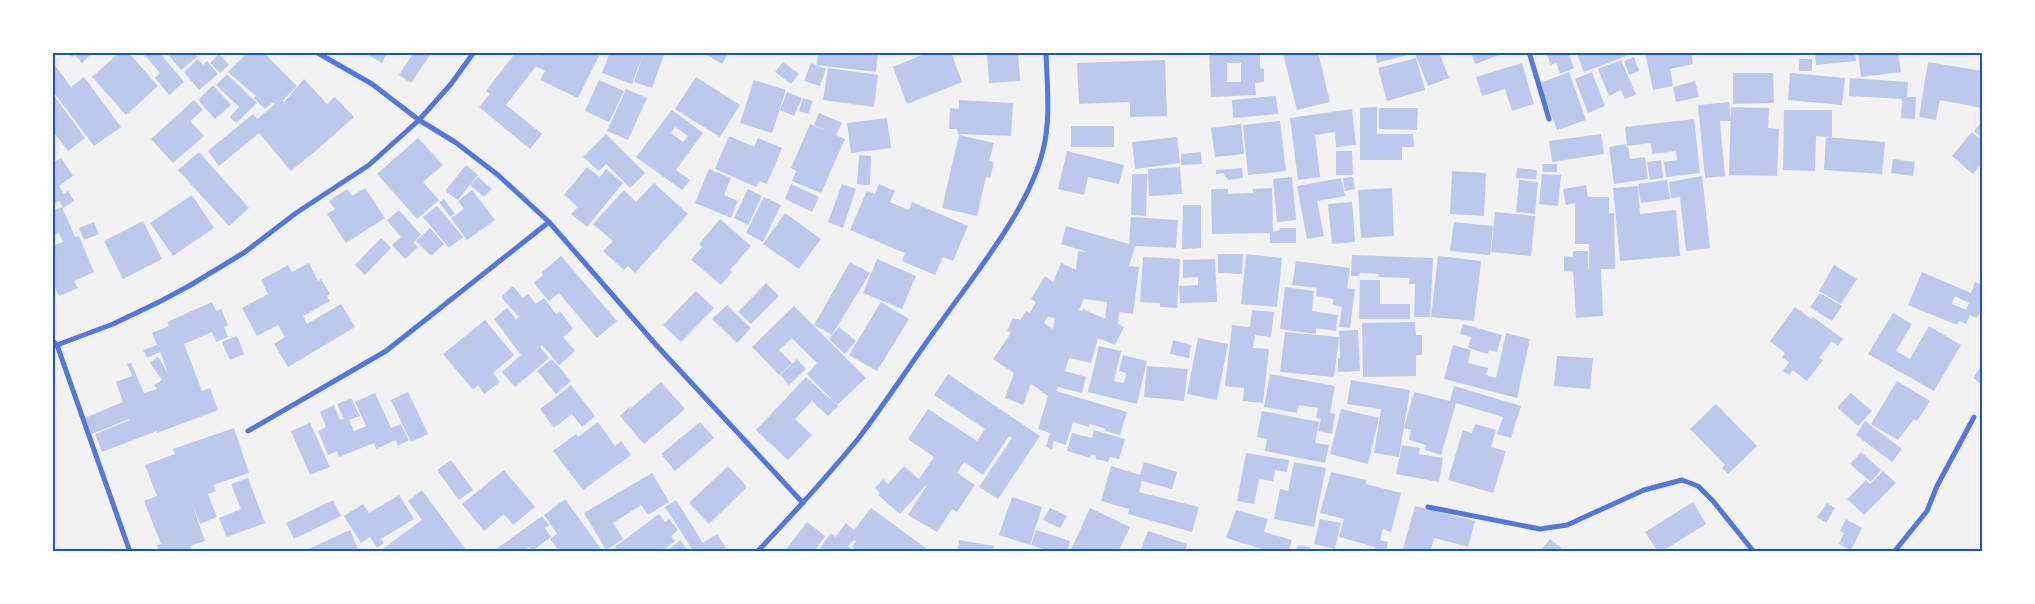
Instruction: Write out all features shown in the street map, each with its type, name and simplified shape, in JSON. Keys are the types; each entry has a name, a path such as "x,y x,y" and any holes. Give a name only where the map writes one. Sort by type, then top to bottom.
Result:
{"street":[{"path":"316,52 372,84 419,120 455,142 498,175 549,222 658,347 803,503"},
{"path":"55,345 113,324 157,304 245,252 296,213 369,165 419,120 451,84 474,52"},
{"path":"757,552 803,503 858,438 976,274 1022,201 1036,173 1047,130 1046,52"},
{"path":"1529,52 1549,119"},
{"path":"248,431 386,351 549,222"},
{"path":"52,340 130,552"},
{"path":"1894,552 1927,511 1937,486 1974,417"},
{"path":"1428,507 1540,529 1567,525 1644,490 1682,480 1698,486 1754,552"}],"building":[{"path":"67,52 93,52 82,63 75,55 72,57"},
{"path":"120,52 128,52 158,86 126,115 92,77"},
{"path":"142,52 159,52 184,82 169,95 155,78 160,73"},
{"path":"166,52 193,52 197,57 181,70"},
{"path":"248,52 263,52 297,86 282,101 284,102 304,79 327,104 335,97 354,117 291,171 259,133 219,166 208,151 253,114 257,119 275,104 273,102 265,109 254,98 256,96 228,72"},
{"path":"369,52 393,52 392,55 387,53 382,63 368,55"},
{"path":"414,52 432,52 411,83 399,75"},
{"path":"516,52 533,52 538,56 540,52 601,52 578,98 540,80 545,71 536,66 506,105 542,134 530,149 479,107 490,94 486,91"},
{"path":"610,52 644,52 632,84 602,73"},
{"path":"644,52 665,52 652,88 634,82"},
{"path":"702,52 729,52 722,64"},
{"path":"818,52 878,52 876,72 817,65"},
{"path":"929,52 951,52 962,82 907,104 893,67"},
{"path":"987,52 1018,52 1020,81 989,83"},
{"path":"1209,52 1260,52 1260,68 1264,69 1264,82 1255,83 1256,95 1211,97","holes":["1227,63 1241,63 1241,82 1227,82"]},
{"path":"1318,52 1330,102 1297,110 1283,53"},
{"path":"1375,52 1407,52 1408,55 1377,63"},
{"path":"1439,52 1449,78 1428,86 1415,53"},
{"path":"1471,52 1504,52 1504,53 1475,64"},
{"path":"1546,52 1568,52 1574,68 1560,74 1556,63 1551,65"},
{"path":"1576,52 1625,52 1626,56 1584,72"},
{"path":"1645,52 1691,52 1693,64 1670,69 1673,86 1653,90"},
{"path":"1815,52 1855,52 1856,61 1816,65"},
{"path":"1858,52 1898,52 1901,72 1861,77"},
{"path":"219,54 229,65 220,73 210,63"},
{"path":"1634,57 1639,71 1629,75 1624,61"},
{"path":"1416,58 1425,90 1387,101 1378,68"},
{"path":"198,59 203,65 207,61 218,74 199,90 184,72"},
{"path":"1799,59 1812,59 1812,71 1799,71"},
{"path":"1165,60 1167,116 1130,117 1130,102 1079,104 1077,63"},
{"path":"1621,60 1636,95 1625,99 1621,90 1609,96 1598,69"},
{"path":"783,62 799,74 791,84 775,72"},
{"path":"1928,62 1982,71 1982,108 1940,100 1936,120 1919,117"},
{"path":"811,63 826,69 820,86 804,81"},
{"path":"1522,63 1534,104 1512,111 1505,89 1482,96 1476,77"},
{"path":"54,64 71,87 84,77 121,127 94,146 52,90"},
{"path":"828,68 878,75 874,107 823,100"},
{"path":"1569,72 1586,120 1557,130 1540,83"},
{"path":"1592,72 1605,106 1588,113 1575,79"},
{"path":"1733,73 1773,73 1774,103 1733,104"},
{"path":"1790,73 1845,78 1842,105 1788,100"},
{"path":"227,74 257,103 236,123 230,117 239,107 216,85"},
{"path":"696,77 740,105 720,137 675,109"},
{"path":"1850,78 1908,82 1907,97 1916,97 1915,119 1901,118 1902,99 1849,96"},
{"path":"599,80 624,91 609,122 585,111"},
{"path":"754,80 786,90 772,133 740,123"},
{"path":"1695,81 1699,97 1676,102 1673,87"},
{"path":"213,85 231,105 215,119 198,100"},
{"path":"626,89 647,98 628,140 607,131"},
{"path":"787,92 802,98 794,116 780,110"},
{"path":"52,93 85,138 68,151 52,130"},
{"path":"1276,96 1278,114 1233,118 1232,100"},
{"path":"803,98 813,101 808,114 799,111"},
{"path":"194,100 203,110 190,121 204,136 173,163 151,139"},
{"path":"959,100 1013,103 1011,136 958,134 957,129 949,129 950,108 959,109"},
{"path":"1729,102 1731,121 1720,121 1725,176 1705,178 1698,105"},
{"path":"1377,107 1377,134 1413,134 1414,147 1402,147 1402,160 1360,160 1360,108"},
{"path":"1731,107 1769,108 1768,128 1779,129 1777,176 1729,175"},
{"path":"1379,108 1418,108 1417,130 1379,129"},
{"path":"1352,109 1356,145 1336,147 1335,132 1315,135 1320,177 1298,180 1290,118"},
{"path":"672,110 703,133 676,170 690,180 682,190 636,157","holes":["675,127 688,136 683,142 671,133"]},
{"path":"1784,110 1832,110 1832,137 1816,136 1815,171 1783,170"},
{"path":"819,113 842,123 836,135 845,139 821,193 792,181 796,171 791,168 810,124 829,132 814,125"},
{"path":"887,118 891,148 851,153 847,123"},
{"path":"1694,119 1700,173 1666,177 1664,162 1677,160 1676,151 1652,154 1651,143 1627,146 1625,127"},
{"path":"1280,121 1286,171 1248,175 1243,125"},
{"path":"1982,121 1982,138 1974,131"},
{"path":"1241,124 1244,154 1215,157 1211,128"},
{"path":"1071,126 1114,126 1114,147 1071,147"},
{"path":"1972,132 1982,141 1982,162 1973,174 1952,156"},
{"path":"606,134 645,173 630,188 606,164 599,171 583,157"},
{"path":"1601,134 1604,154 1552,162 1549,141"},
{"path":"959,135 994,143 989,161 994,162 990,178 986,177 977,216 942,208"},
{"path":"729,136 754,147 758,138 782,148 767,184 759,181 756,187 715,169"},
{"path":"1177,137 1180,163 1135,169 1132,142"},
{"path":"1826,137 1885,142 1882,174 1824,170"},
{"path":"418,138 443,165 423,182 439,200 417,219 377,174"},
{"path":"1626,144 1630,159 1645,157 1648,179 1614,184 1609,147"},
{"path":"1067,151 1124,165 1119,184 1088,177 1084,195 1058,189"},
{"path":"1336,151 1352,151 1353,175 1336,175"},
{"path":"199,152 249,208 229,226 178,170"},
{"path":"1201,152 1202,164 1181,165 1181,154"},
{"path":"859,155 871,156 870,185 857,184"},
{"path":"61,158 73,176 59,186 64,194 68,191 74,201 63,208 59,201 52,205 52,163"},
{"path":"1893,159 1915,162 1913,176 1891,173"},
{"path":"1661,160 1663,178 1650,180 1647,162"},
{"path":"1542,164 1557,164 1557,172 1543,172"},
{"path":"466,165 478,175 458,200 445,191"},
{"path":"587,167 600,177 606,169 623,183 587,227 571,214 578,207 564,195"},
{"path":"1180,167 1182,194 1149,196 1148,169"},
{"path":"1242,168 1243,178 1228,180 1223,173 1216,174 1216,170"},
{"path":"1517,168 1537,170 1536,179 1516,178"},
{"path":"709,169 731,178 724,195 738,201 731,218 695,203"},
{"path":"1452,171 1486,173 1484,216 1450,214"},
{"path":"1132,174 1147,174 1146,216 1131,215"},
{"path":"1542,174 1561,175 1558,206 1539,204"},
{"path":"1702,176 1710,248 1686,251 1680,197 1671,198 1669,182"},
{"path":"478,177 492,189 484,197 470,185"},
{"path":"1292,177 1296,220 1277,222 1273,179"},
{"path":"1353,177 1355,189 1345,191 1343,178"},
{"path":"1341,178 1345,196 1317,201 1324,236 1307,239 1297,186"},
{"path":"1519,180 1538,182 1535,214 1516,212"},
{"path":"1667,180 1670,199 1641,203 1638,184"},
{"path":"654,183 688,214 635,273 628,266 624,270 603,251 613,241 593,224 624,190 636,202"},
{"path":"791,184 819,197 812,212 785,199"},
{"path":"842,184 856,189 843,228 828,222"},
{"path":"879,184 895,191 890,202 909,210 912,202 968,226 953,261 943,257 935,275 902,261 905,253 850,230 867,191 875,194"},
{"path":"1586,185 1588,197 1609,197 1609,213 1614,213 1615,269 1601,269 1603,316 1576,318 1573,272 1564,271 1564,256 1573,257 1573,251 1588,251 1589,269 1589,244 1575,244 1575,203 1566,205 1563,189"},
{"path":"1638,186 1640,214 1676,210 1680,256 1620,261 1613,188"},
{"path":"365,188 385,218 346,243 327,214 335,209 329,201 347,189 352,196"},
{"path":"1272,188 1273,232 1280,230 1279,228 1296,228 1296,243 1270,243 1270,233 1212,234 1211,189 1228,189 1228,194 1253,193 1253,189"},
{"path":"1392,188 1394,236 1361,238 1358,190"},
{"path":"748,189 762,196 748,225 734,218"},
{"path":"472,190 495,220 467,240 451,218 464,209 458,201"},
{"path":"192,195 214,228 173,256 150,223"},
{"path":"764,197 781,205 763,242 746,233"},
{"path":"444,199 455,214 450,217 439,202"},
{"path":"1352,202 1355,242 1332,244 1328,204"},
{"path":"1183,205 1201,205 1201,248 1182,249"},
{"path":"437,206 463,237 449,248 423,217"},
{"path":"62,207 75,237 79,236 94,272 74,281 78,288 59,296 52,281 52,246 63,242 59,233 52,236 52,211"},
{"path":"399,210 421,235 413,242 418,247 405,259 392,245 401,237 387,220"},
{"path":"1495,212 1535,216 1531,256 1491,252"},
{"path":"785,213 821,239 799,269 763,244"},
{"path":"1131,217 1178,220 1176,248 1135,246 1129,266 1139,267 1133,314 1119,312 1118,324 1124,327 1115,345 1098,338 1091,363 1069,358 1065,371 1086,377 1082,393 1058,387 1056,391 1127,412 1120,435 1090,424 1089,427 1073,422 1066,445 1054,441 1052,449 1046,447 1050,433 1038,429 1048,396 1031,384 1023,405 1005,398 1014,373 993,359 1011,333 1007,331 1013,318 1020,320 1026,311 1030,313 1036,302 1031,299 1045,276 1053,282 1061,263 1076,270 1078,251 1087,252 1061,244 1066,226 1129,244","holes":["1084,299 1107,302 1105,319 1083,309 1082,311 1079,310","1048,316 1055,319 1053,329 1044,323"]},
{"path":"720,219 751,246 730,270 732,272 721,285 691,260 702,247 699,244"},
{"path":"143,221 162,259 123,279 104,241"},
{"path":"94,222 99,234 84,240 79,228"},
{"path":"1454,222 1493,226 1490,255 1450,251"},
{"path":"430,228 444,244 431,256 416,241"},
{"path":"381,238 391,248 365,275 355,265"},
{"path":"1218,254 1243,254 1242,274 1218,273"},
{"path":"1246,254 1282,258 1277,307 1241,304"},
{"path":"1352,255 1433,258 1430,317 1414,317 1415,284 1409,284 1410,278 1378,277 1379,274 1360,273 1359,276 1351,276"},
{"path":"561,256 617,321 597,338 559,293 549,301 534,283 543,275 541,273"},
{"path":"1438,256 1481,261 1474,321 1431,317"},
{"path":"1143,257 1180,259 1177,308 1160,307 1160,303 1140,302"},
{"path":"877,259 916,276 902,309 863,293"},
{"path":"1215,259 1217,302 1180,303 1179,286 1198,285 1198,277 1183,278 1183,260"},
{"path":"1296,261 1350,268 1347,288 1355,289 1350,328 1339,327 1342,307 1333,305 1333,299 1316,296 1317,288 1292,285"},
{"path":"850,262 870,273 832,335 814,325"},
{"path":"309,263 318,281 321,279 330,294 326,296 330,301 303,316 307,324 341,304 355,327 288,367 274,344 285,337 278,325 257,336 242,308 268,294 261,280 288,265 292,272"},
{"path":"1834,265 1857,279 1841,304 1819,291"},
{"path":"1922,272 1971,293 1975,282 1982,285 1982,307 1977,318 1970,315 1966,324 1959,321 1957,325 1908,305","holes":["1955,296 1969,303 1966,310 1952,304"]},
{"path":"1360,280 1380,280 1380,304 1410,304 1410,319 1359,319"},
{"path":"766,283 779,296 751,324 738,312"},
{"path":"513,286 523,298 528,294 536,304 544,298 556,314 560,311 573,329 563,337 575,351 559,365 542,345 540,347 549,358 515,387 502,372 521,355 494,319 507,308 516,319 519,317 501,297"},
{"path":"1285,287 1314,291 1312,311 1338,315 1336,331 1316,328 1316,334 1280,329"},
{"path":"696,291 714,308 681,342 663,325"},
{"path":"1820,293 1842,306 1832,321 1810,307"},
{"path":"212,302 216,311 221,309 228,325 224,327 228,337 216,342 212,332 184,344 202,391 210,388 218,410 102,452 95,434 130,420 92,434 85,418 123,402 116,382 132,376 127,364 131,363 144,393 157,389 154,385 162,380 150,363 158,357 168,373 160,352 147,358 143,350 157,345 152,333 169,326 167,322"},
{"path":"881,302 909,319 877,371 849,355"},
{"path":"727,305 751,328 737,343 712,319"},
{"path":"794,306 866,378 837,405 807,374 817,363 792,338 779,350 792,363 779,375 752,347"},
{"path":"1795,307 1811,319 1813,317 1843,339 1838,346 1832,341 1819,358 1823,360 1807,381 1793,370 1789,375 1783,371 1789,362 1782,357 1785,353 1770,341"},
{"path":"1252,310 1274,312 1271,337 1255,335 1253,348 1269,349 1263,403 1243,401 1244,388 1225,386 1232,325 1250,327"},
{"path":"1893,313 1912,324 1896,351 1910,359 1929,326 1961,345 1934,391 1868,354"},
{"path":"485,320 514,355 493,373 500,382 484,394 478,385 473,390 443,354"},
{"path":"1415,322 1416,335 1422,335 1422,355 1416,355 1416,376 1363,377 1362,323"},
{"path":"1463,324 1502,335 1497,352 1489,350 1488,354 1468,348 1471,337 1460,334"},
{"path":"839,327 856,341 845,354 829,339"},
{"path":"1358,330 1360,371 1338,372 1338,358 1340,358 1339,331"},
{"path":"1285,332 1339,337 1334,377 1280,372"},
{"path":"1506,333 1530,339 1517,398 1444,379 1453,345 1471,350 1468,363 1488,368 1486,375 1496,378"},
{"path":"237,336 244,354 230,360 222,342"},
{"path":"1198,338 1228,344 1217,400 1187,394"},
{"path":"1173,340 1191,345 1189,358 1170,354"},
{"path":"1099,346 1121,351 1114,381 1124,383 1126,373 1119,371 1123,355 1147,361 1137,404 1088,392"},
{"path":"1557,356 1593,358 1590,389 1554,386"},
{"path":"552,359 571,381 556,394 537,371"},
{"path":"797,359 806,369 789,385 780,375"},
{"path":"1982,365 1982,385 1973,378"},
{"path":"1147,366 1188,369 1184,401 1144,397"},
{"path":"948,374 1040,436 998,499 979,487 1012,438 1009,436 983,475 964,462 957,473 975,485 957,512 952,509 937,532 908,515 928,483 900,514 878,495 880,493 875,488 883,479 888,484 904,466 919,479 934,457 908,439 928,409 977,441 985,429 934,395"},
{"path":"1270,374 1335,386 1330,413 1335,414 1332,434 1318,431 1321,419 1316,418 1318,408 1299,405 1297,413 1264,407"},
{"path":"806,377 838,406 828,416 812,401 795,419 812,435 788,460 756,430"},
{"path":"1351,380 1410,390 1399,457 1374,453 1381,409 1347,404"},
{"path":"1897,381 1930,401 1917,421 1914,419 1898,440 1871,424"},
{"path":"661,382 685,409 644,444 620,416"},
{"path":"571,385 595,416 582,427 572,414 554,428 540,409"},
{"path":"1454,386 1521,406 1511,438 1497,434 1503,417 1456,403 1441,455 1425,450 1426,445 1409,440 1411,430 1404,428 1414,392 1450,401"},
{"path":"408,392 428,434 411,442 391,400"},
{"path":"375,393 391,428 401,424 409,440 398,446 396,440 376,449 374,443 339,457 337,451 328,455 318,431 326,427 320,412 334,405 340,420 344,419 337,404 351,398 360,416 349,420 354,431 366,426 355,402"},
{"path":"1851,393 1872,411 1858,426 1837,407"},
{"path":"1716,404 1757,446 1728,474 1722,468 1725,465 1690,429"},
{"path":"1341,409 1379,418 1368,464 1330,454"},
{"path":"1262,411 1319,422 1315,443 1329,445 1325,463 1265,451 1267,439 1257,437"},
{"path":"1865,421 1902,449 1892,462 1856,435"},
{"path":"598,422 615,446 621,441 631,455 583,490 553,451 576,434 578,437"},
{"path":"700,422 714,438 675,471 661,454"},
{"path":"310,423 330,467 310,475 291,431"},
{"path":"1475,424 1496,430 1491,447 1506,451 1493,493 1448,480 1463,430 1472,433"},
{"path":"234,428 249,473 213,485 216,491 208,494 217,517 200,524 191,501 205,541 190,546 192,552 159,552 157,545 161,544 144,501 157,496 145,465 175,454 173,449"},
{"path":"1094,430 1125,439 1119,459 1110,457 1108,462 1096,459 1096,456 1091,454 1090,458 1067,451 1072,433 1092,438"},
{"path":"1402,445 1420,448 1419,454 1443,458 1439,482 1396,474"},
{"path":"1861,452 1881,470 1871,482 1850,464"},
{"path":"1246,453 1289,460 1287,472 1275,470 1273,481 1259,479 1254,504 1237,501"},
{"path":"451,460 473,490 459,500 437,470"},
{"path":"1144,462 1177,472 1172,489 1142,481 1139,492 1199,507 1192,532 1128,514 1129,509 1101,501 1111,466 1140,475"},
{"path":"1294,462 1326,468 1314,527 1274,519 1280,489 1288,491"},
{"path":"728,466 747,487 709,524 689,503"},
{"path":"504,470 535,507 513,525 504,514 484,531 462,504"},
{"path":"1883,471 1896,483 1864,515 1847,499 1866,480 1870,484"},
{"path":"1331,472 1366,480 1366,484 1401,493 1391,532 1383,529 1380,540 1388,542 1386,552 1374,552 1375,547 1339,537 1344,519 1320,513"},
{"path":"652,473 669,502 648,515 641,505 613,523 623,539 606,550 584,513"},
{"path":"248,478 265,523 227,537 219,518 241,509 231,484"},
{"path":"422,490 466,550 465,552 379,552 422,520 408,501"},
{"path":"399,495 414,519 381,539 384,543 377,548 370,537 361,543 344,516 363,504 369,513"},
{"path":"1012,497 1042,507 1030,545 999,535"},
{"path":"565,499 603,552 560,552 550,539 557,534 544,515"},
{"path":"333,500 341,516 294,539 286,523"},
{"path":"676,500 703,543 717,534 726,548 721,552 694,552 665,507"},
{"path":"1693,502 1706,524 1661,552 1658,552 1645,532"},
{"path":"1827,503 1835,508 1826,523 1817,517"},
{"path":"1415,506 1475,521 1468,547 1434,538 1430,552 1402,552"},
{"path":"871,508 931,552 858,552 852,547 856,541 854,540 848,546 856,552 823,552 820,548 831,533 835,537 846,523 854,530"},
{"path":"1050,508 1067,516 1060,528 1043,520"},
{"path":"1090,508 1130,527 1118,552 1070,552"},
{"path":"1236,510 1268,519 1264,532 1292,540 1288,552 1272,552 1226,538"},
{"path":"659,514 665,522 669,519 678,530 671,536 675,541 661,552 618,552 615,547"},
{"path":"542,516 549,525 545,528 551,537 532,551 529,547 523,552 492,552"},
{"path":"1320,519 1341,523 1335,549 1314,544"},
{"path":"1846,519 1862,528 1851,550 1839,544 1844,533 1840,531"},
{"path":"807,522 825,536 814,552 784,552"},
{"path":"350,530 359,552 302,552"},
{"path":"1036,530 1070,541 1067,552 1052,552 1031,545"},
{"path":"1148,531 1187,544 1185,552 1140,552"},
{"path":"1550,539 1566,552 1539,552"},
{"path":"680,540 689,552 666,552"},
{"path":"959,540 994,546 993,552 957,552"},
{"path":"1298,545 1310,547 1309,552 1296,552"}]}
